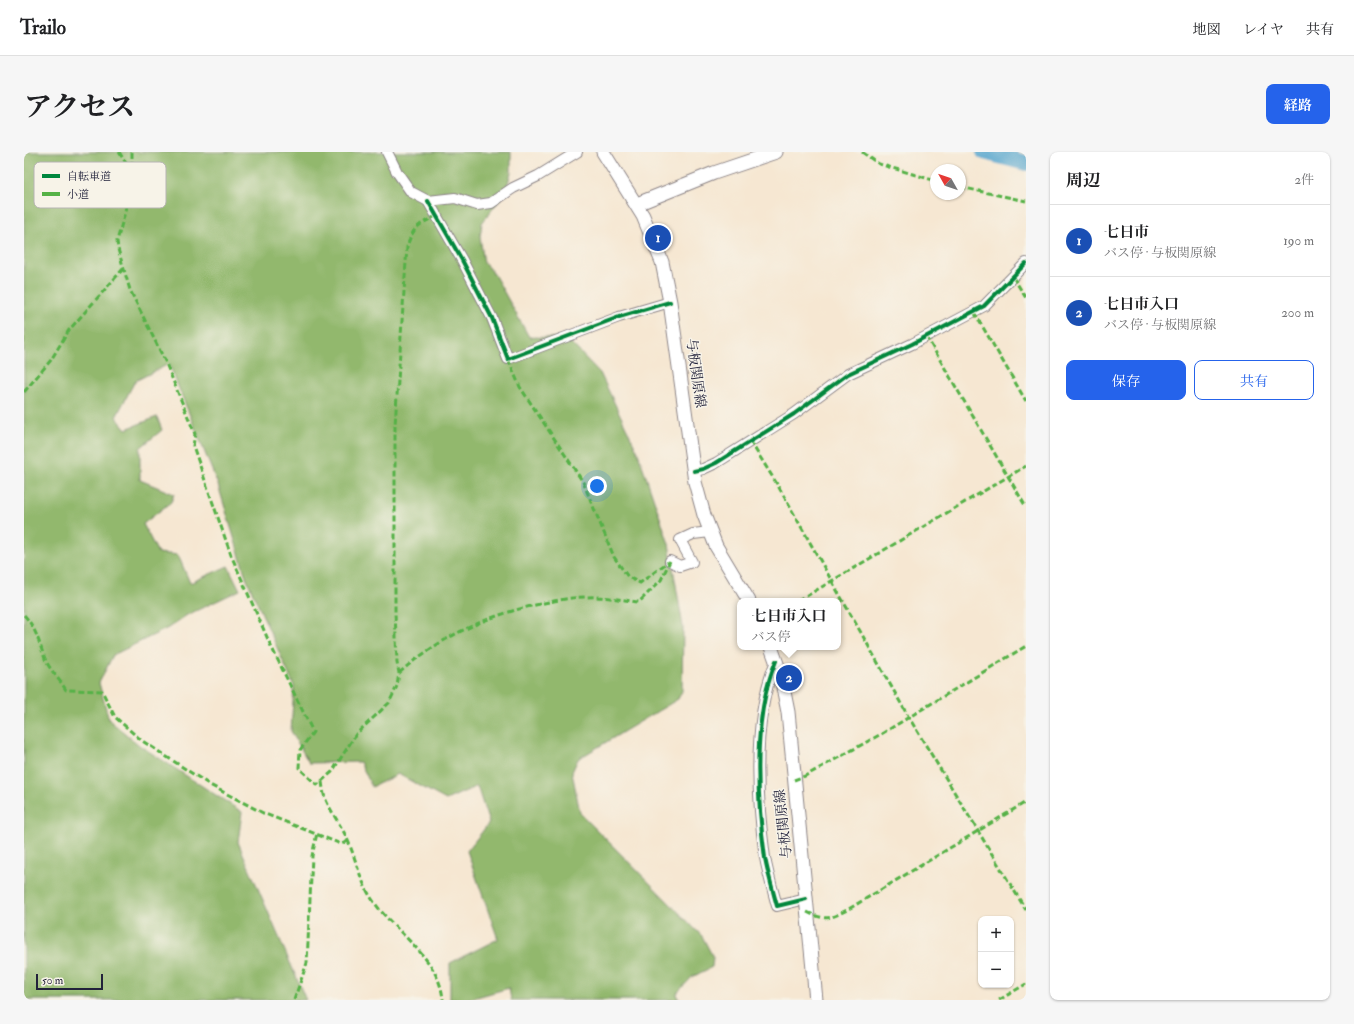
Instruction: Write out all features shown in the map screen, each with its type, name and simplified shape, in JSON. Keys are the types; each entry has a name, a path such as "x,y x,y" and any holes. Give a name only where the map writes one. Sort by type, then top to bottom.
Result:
{"main road":[{"name":"与板関原線","path":"603,152 637,204 662,262 670,302 694,471 704,515 710,532 726,564 747,598"},
{"path":"637,204 714,172 776,152"},
{"name":"与板関原線","path":"772,650 788,712 816,1000"}],"street":[{"path":"387,152 397,172 411,192 428,201 462,260 492,318 508,359 619,317 670,302"},
{"path":"428,201 455,198 477,205 491,203 513,188 538,176 577,152"},
{"path":"694,471 716,463 794,414 848,374 912,344 984,306 1026,263"},
{"path":"670,561 680,566 692,562 680,540 693,534 710,532"},
{"path":"776,661 770,676 762,715 758,776 766,859 777,906 806,899"}],"green space":[{"path":"24,152 511,152 511,172 506,191 482,223 480,237 484,263 494,274 529,337 566,338 600,373 637,450 669,544 683,627 682,691 678,699 578,759 572,772 580,813 702,936 713,957 712,967 692,977 677,993 678,999 682,1000 511,1000 509,988 466,1000 450,1000 450,963 498,939 467,851 489,823 477,786 446,800 398,774 372,787 360,762 309,763 291,731 294,686 247,580 218,485 169,364 135,381 116,417 126,429 157,417 162,430 140,448 140,480 174,494 171,502 143,524 158,553 178,555 190,583 228,566 240,590 187,615 168,628 113,655 99,683 109,720 139,745 242,812 238,842 306,1000 24,1000"}],"waterway":[{"path":"984,152 1026,163"}],"marked path":[{"path":"119,152 125,162"},
{"path":"132,152 132,162"},
{"path":"862,152 879,164 930,179"},
{"path":"966,188 1026,201"},
{"path":"126,208 117,241 130,290 165,361 195,434 193,446 231,555 270,644 313,732 300,750 299,768 317,785 332,772 356,734 389,703 397,686 399,673 397,663 395,612 395,425 407,247 417,227 436,216"},
{"path":"24,392 51,360 69,330 123,269"},
{"path":"1013,277 1026,298"},
{"path":"974,312 1026,401"},
{"path":"926,336 1026,507"},
{"path":"508,359 520,387 583,482 614,557 628,577 640,583 668,562"},
{"path":"750,441 777,484 908,716 1026,910"},
{"path":"803,598 1026,466"},
{"path":"399,673 429,650 461,631 513,611 552,601 581,597 613,598 639,602 661,580 670,561"},
{"path":"24,615 35,631 48,665 66,690 102,691 115,717 141,740 210,785 263,813 341,844 349,841"},
{"path":"794,780 805,776 883,733 1026,646"},
{"path":"322,782 325,798 347,837 362,881 383,914 426,959 434,971 440,985 443,1000"},
{"path":"807,912 819,917 827,918 847,910 1026,802"},
{"path":"294,1000 307,963 312,856 317,833"},
{"path":"999,1000 1026,984"}],"cycle path":[{"path":"428,201 462,260 492,318 508,359 619,317 670,302"},
{"path":"694,471 716,463 794,414 848,374 912,344 984,306 1026,263"},
{"path":"776,661 768,683 760,733 758,759 762,835 765,858 777,906 806,899"}],"place":[{"name":"七日市","path":"658,238"},
{"name":"七日市入口","path":"789,678"}]}
